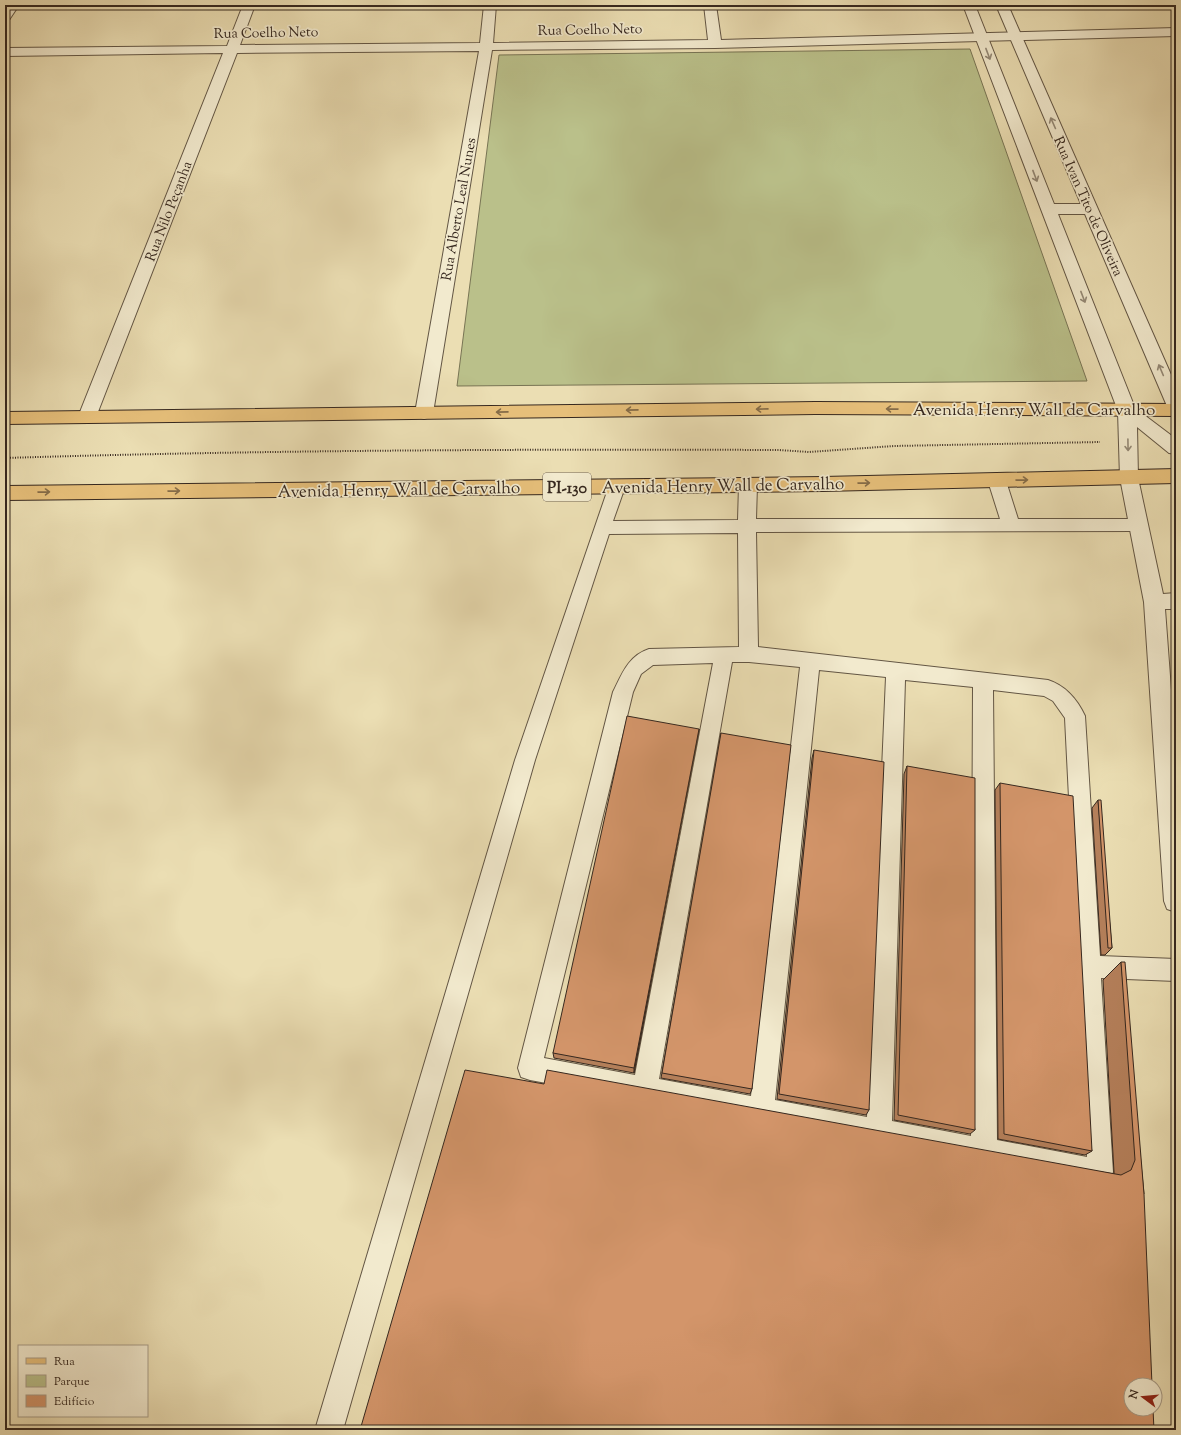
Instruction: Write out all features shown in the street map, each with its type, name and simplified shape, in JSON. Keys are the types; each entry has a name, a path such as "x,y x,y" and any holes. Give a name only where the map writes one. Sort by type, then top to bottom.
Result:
{"main road":[{"name":"Avenida Henry Wall de Carvalho","path":"5,418 815,408 1127,411 1176,410"},
{"name":"Avenida Henry Wall de Carvalho","path":"5,493 616,487 997,481 1176,476"}],"street":[{"path":"5,17 13,5"},
{"name":"Rua Nilo Peçanha","path":"88,417 249,5"},
{"name":"Rua Alberto Leal Nunes","path":"424,413 486,46 490,5"},
{"path":"710,5 715,44"},
{"path":"969,5 1127,411 1129,478 1154,602 1173,833 1176,901"},
{"name":"Rua Ivan Tito de Oliveira","path":"1002,5 1176,406"},
{"name":"Rua Coelho Neto","path":"5,52 715,44 1014,35 1176,32"},
{"path":"1048,209 1091,209"},
{"path":"1127,411 1176,448"},
{"path":"1154,602 1176,601"}],"lane":[{"path":"997,481 1011,525"},
{"path":"748,485 747,526 749,654"},
{"path":"329,1430 525,760 616,487"},
{"path":"602,528 1138,525"},
{"path":"749,654 1048,688 1060,695 1075,716 1100,1172 530,1068 623,692 634,669 649,657 724,655 749,654"},
{"path":"645,1089 724,655"},
{"path":"762,1110 810,661"},
{"path":"879,1132 896,671"},
{"path":"983,681 984,1152"},
{"path":"1089,967 1176,970"}],"path":[{"path":"5,458 161,453 520,449 779,450 809,452 894,446 1127,442"}],"green space":[{"path":"970,49 1087,381 457,386 499,55"}],"building":[{"path":"627,716 699,729 634,1068 553,1053"},
{"path":"721,733 791,745 752,1089 662,1073"},
{"path":"814,750 884,762 869,1110 779,1094"},
{"path":"907,766 975,778 975,1130 898,1115"},
{"path":"1000,783 1073,796 1092,1151 1004,1134"},
{"path":"1098,800 1101,800 1112,948 1108,948"},
{"path":"1121,962 1125,962 1144,1194 1152,1377 1123,1377 1123,1417 1153,1417 1154,1430 360,1430 465,1070 544,1084 547,1070 1121,1175 1131,1170 1135,1160"}]}
